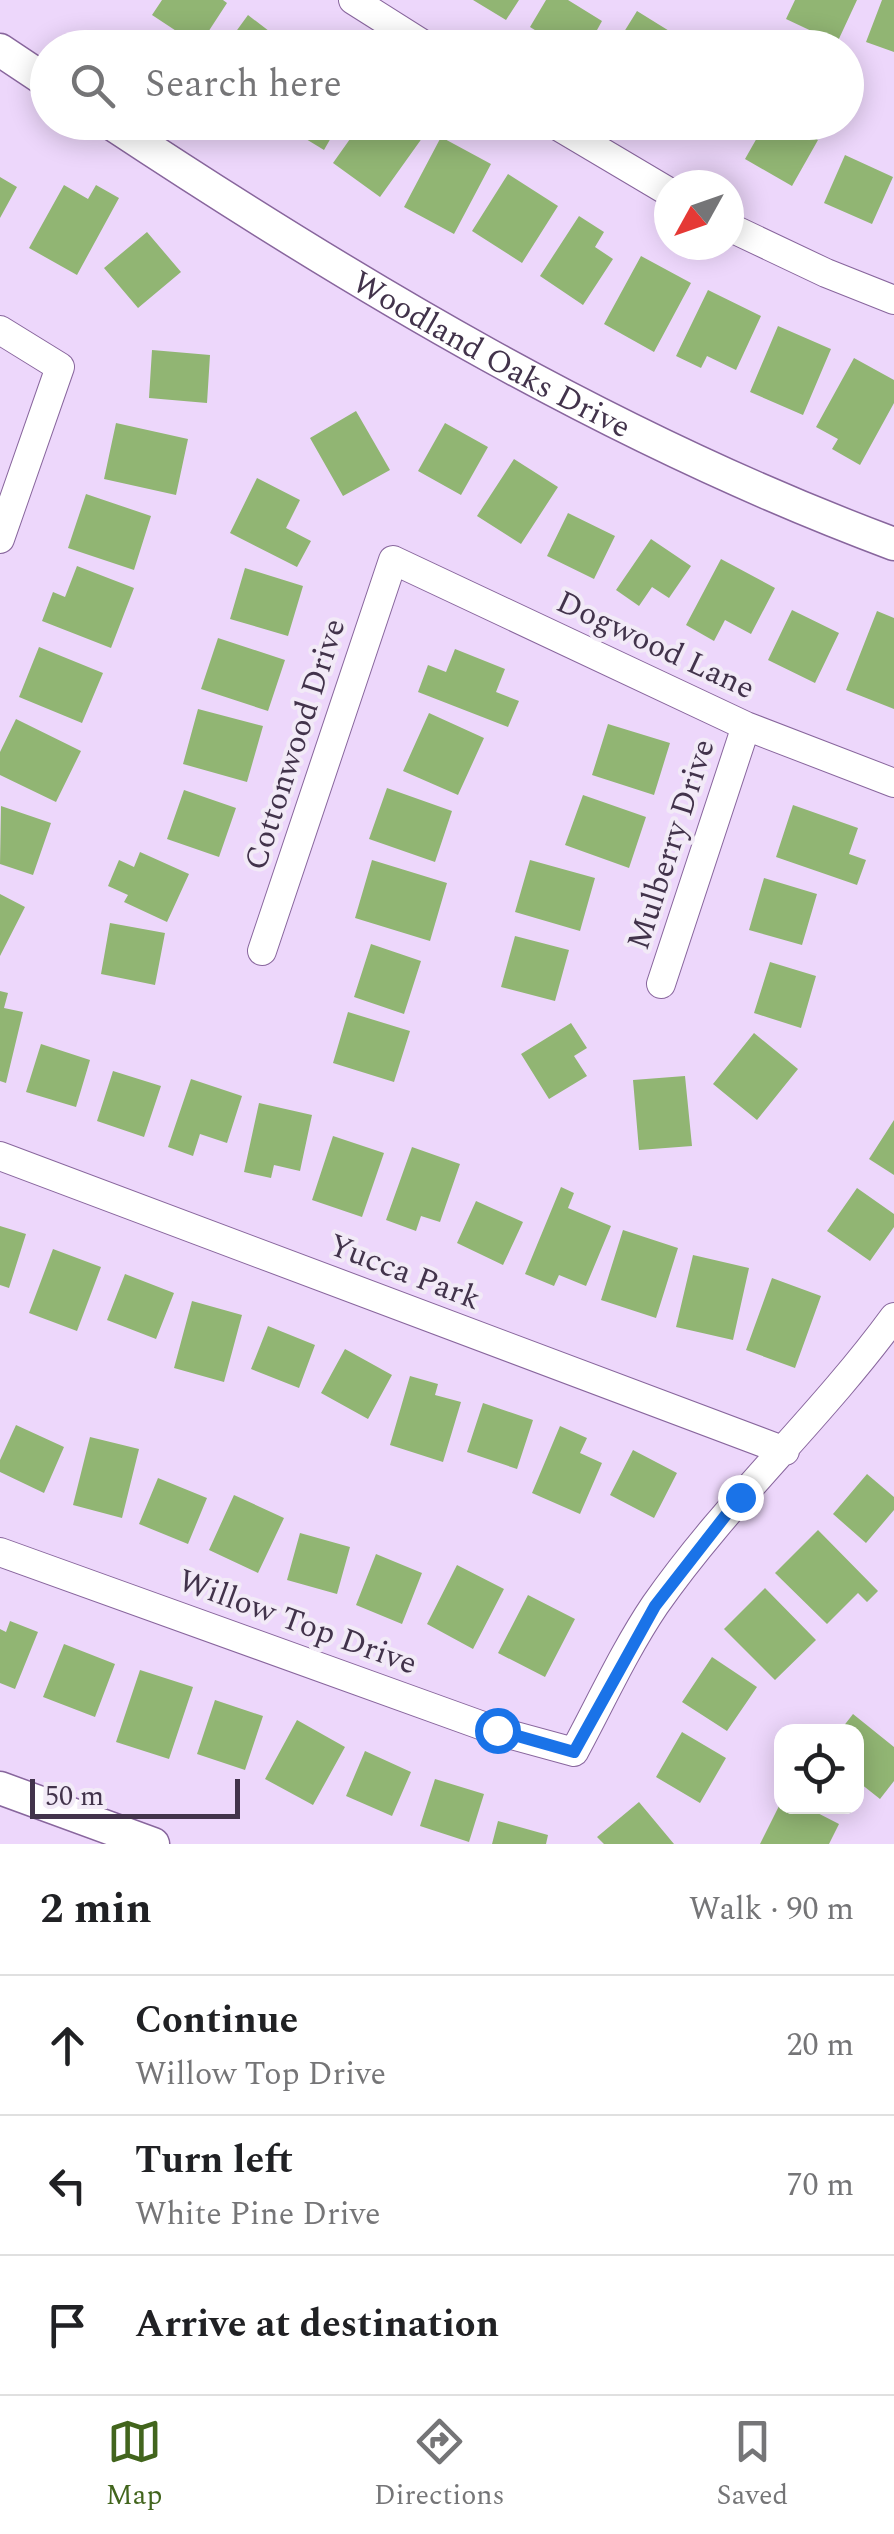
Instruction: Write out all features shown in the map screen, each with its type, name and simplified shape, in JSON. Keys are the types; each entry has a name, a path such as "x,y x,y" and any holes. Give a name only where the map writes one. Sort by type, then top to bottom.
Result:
{"street":[{"path":"353,0 400,30"},
{"path":"0,50 30,70"},
{"name":"Woodland Oaks Drive","path":"139,140 440,330 583,406 732,478 894,544"},
{"path":"581,140 654,183"},
{"path":"744,234 894,300"},
{"path":"0,330 60,366 0,539"},
{"name":"Dogwood Lane","path":"392,560 746,726 894,782"},
{"name":"Cottonwood Drive","path":"262,951 392,560"},
{"name":"Mulberry Drive","path":"660,984 746,726"},
{"name":"Yucca Park","path":"0,1156 784,1451"},
{"path":"784,1451 861,1362 894,1317"},
{"name":"Willow Top Drive","path":"0,1552 497,1730 574,1752 655,1606 740,1497 784,1451"},
{"path":"0,1788 150,1844"}],"building":[{"path":"162,0 227,3 209,30 175,30 152,15"},
{"path":"473,0 519,0 506,20"},
{"path":"546,0 568,0 602,21 597,30 530,27"},
{"path":"795,0 857,0 843,30 809,30 786,19"},
{"path":"882,0 894,0 894,52 866,42"},
{"path":"637,11 668,30 625,30"},
{"path":"248,15 268,30 237,30"},
{"path":"308,140 330,140 324,150"},
{"path":"349,140 421,140 380,197 333,163"},
{"path":"439,140 447,140 491,164 454,234 404,207"},
{"path":"756,140 818,140 792,186 745,159"},
{"path":"845,155 893,177 872,224 824,203"},
{"path":"508,174 558,206 522,263 472,231"},
{"path":"0,177 17,187 0,218"},
{"path":"64,185 88,199 96,185 119,198 77,275 29,248"},
{"path":"579,216 604,232 595,247 613,259 583,305 540,276"},
{"path":"147,232 181,272 138,308 104,268"},
{"path":"641,256 691,283 654,352 604,324"},
{"path":"708,290 761,316 736,370 707,356 701,368 676,356"},
{"path":"778,326 831,349 803,415 750,392"},
{"path":"152,350 210,355 207,403 149,398"},
{"path":"854,358 894,380 894,403 860,465 832,449 838,439 816,427"},
{"path":"356,411 390,470 343,496 310,438"},
{"path":"116,423 188,439 176,495 104,479"},
{"path":"445,423 488,447 461,495 418,471"},
{"path":"514,459 558,487 521,544 477,516"},
{"path":"257,478 300,500 286,528 311,541 297,567 230,533"},
{"path":"86,494 151,516 134,570 68,548"},
{"path":"568,513 615,536 594,579 547,556"},
{"path":"651,539 691,566 669,598 652,587 639,606 616,590"},
{"path":"721,559 775,588 751,634 725,620 714,641 686,625"},
{"path":"77,566 134,588 111,648 42,621 53,592 65,597"},
{"path":"245,568 303,586 288,636 230,619"},
{"path":"792,610 839,633 815,683 768,660"},
{"path":"877,611 894,618 894,709 846,690"},
{"path":"218,638 285,660 268,711 201,689"},
{"path":"39,647 103,673 82,723 19,697"},
{"path":"455,649 505,669 496,692 519,701 508,727 418,692 428,665 446,672"},
{"path":"198,709 263,726 247,782 183,764"},
{"path":"429,713 484,738 458,795 403,771"},
{"path":"16,719 81,751 56,802 0,775 0,752"},
{"path":"608,724 670,743 654,795 592,775"},
{"path":"387,788 452,811 435,862 369,839"},
{"path":"184,790 236,808 219,857 167,839"},
{"path":"583,795 646,817 629,868 565,845"},
{"path":"793,805 858,828 849,854 866,860 857,885 776,857"},
{"path":"1,806 51,823 33,875 0,864"},
{"path":"140,852 189,874 167,922 124,902 128,895 108,886 119,860 134,867"},
{"path":"372,860 447,883 430,941 355,918"},
{"path":"530,860 595,878 580,931 515,912"},
{"path":"764,878 817,894 802,945 749,930"},
{"path":"0,894 25,907 0,956"},
{"path":"110,923 165,933 155,985 101,974"},
{"path":"515,936 569,950 555,1001 501,987"},
{"path":"371,944 421,961 404,1014 354,997"},
{"path":"770,962 816,976 801,1028 754,1013"},
{"path":"0,991 8,993 4,1008 23,1012 6,1083 0,1081"},
{"path":"348,1012 410,1031 394,1082 333,1063"},
{"path":"571,1023 587,1048 574,1056 587,1076 549,1099 521,1054"},
{"path":"754,1033 798,1069 757,1120 713,1084"},
{"path":"41,1044 90,1060 76,1107 26,1092"},
{"path":"113,1071 161,1086 144,1137 97,1121"},
{"path":"685,1076 692,1146 639,1150 633,1080"},
{"path":"191,1079 242,1096 227,1143 200,1134 193,1156 168,1147"},
{"path":"259,1103 312,1115 300,1171 274,1165 271,1178 244,1172"},
{"path":"894,1120 894,1175 869,1159"},
{"path":"333,1136 384,1153 362,1217 312,1200"},
{"path":"412,1147 460,1164 440,1222 421,1216 416,1231 386,1220"},
{"path":"561,1187 574,1193 568,1208 611,1226 586,1286 559,1275 554,1286 525,1274"},
{"path":"857,1188 894,1214 894,1227 870,1261 827,1231"},
{"path":"476,1201 523,1222 503,1265 457,1243"},
{"path":"0,1226 26,1234 9,1288 0,1285"},
{"path":"623,1230 678,1248 656,1318 601,1300"},
{"path":"53,1249 101,1267 77,1331 29,1313"},
{"path":"693,1255 749,1268 733,1340 676,1327"},
{"path":"125,1274 174,1293 156,1339 107,1320"},
{"path":"772,1278 821,1296 795,1368 746,1350"},
{"path":"192,1301 242,1315 224,1382 174,1368"},
{"path":"268,1326 315,1345 299,1388 251,1369"},
{"path":"345,1349 392,1375 368,1419 321,1393"},
{"path":"410,1376 438,1384 435,1395 461,1402 443,1462 390,1445"},
{"path":"483,1403 533,1420 517,1469 467,1452"},
{"path":"16,1425 64,1447 44,1493 0,1472 0,1460"},
{"path":"560,1426 587,1438 580,1453 602,1463 580,1514 532,1493"},
{"path":"90,1437 139,1449 122,1518 73,1505"},
{"path":"633,1450 677,1473 654,1518 610,1495"},
{"path":"867,1474 894,1497 894,1510 866,1543 833,1514"},
{"path":"158,1478 207,1498 188,1544 139,1524"},
{"path":"234,1495 284,1518 258,1573 209,1550"},
{"path":"818,1530 878,1591 867,1602 858,1593 827,1624 775,1573"},
{"path":"300,1533 350,1547 337,1594 287,1580"},
{"path":"376,1554 422,1573 402,1624 356,1605"},
{"path":"457,1565 504,1589 473,1649 427,1624"},
{"path":"765,1588 816,1640 775,1680 724,1629"},
{"path":"528,1595 575,1619 545,1677 498,1653"},
{"path":"10,1621 38,1632 15,1689 0,1683 0,1629 6,1632"},
{"path":"64,1644 115,1664 95,1717 43,1697"},
{"path":"712,1657 757,1687 727,1731 682,1702"},
{"path":"140,1670 193,1687 169,1759 116,1742"},
{"path":"215,1700 263,1716 245,1770 197,1754"},
{"path":"853,1714 894,1747 894,1781 880,1799 864,1786 864,1724 845,1724"},
{"path":"297,1720 345,1747 313,1805 265,1779"},
{"path":"682,1732 726,1758 700,1803 656,1777"},
{"path":"365,1751 411,1772 392,1816 346,1796"},
{"path":"435,1779 484,1794 469,1842 420,1826"},
{"path":"639,1802 674,1844 604,1844 597,1837"},
{"path":"775,1814 820,1814 839,1824 829,1844 760,1844"},
{"path":"498,1821 548,1835 546,1844 492,1844"}],"route":[{"path":"497,1730 574,1752 655,1606 740,1497"}]}
